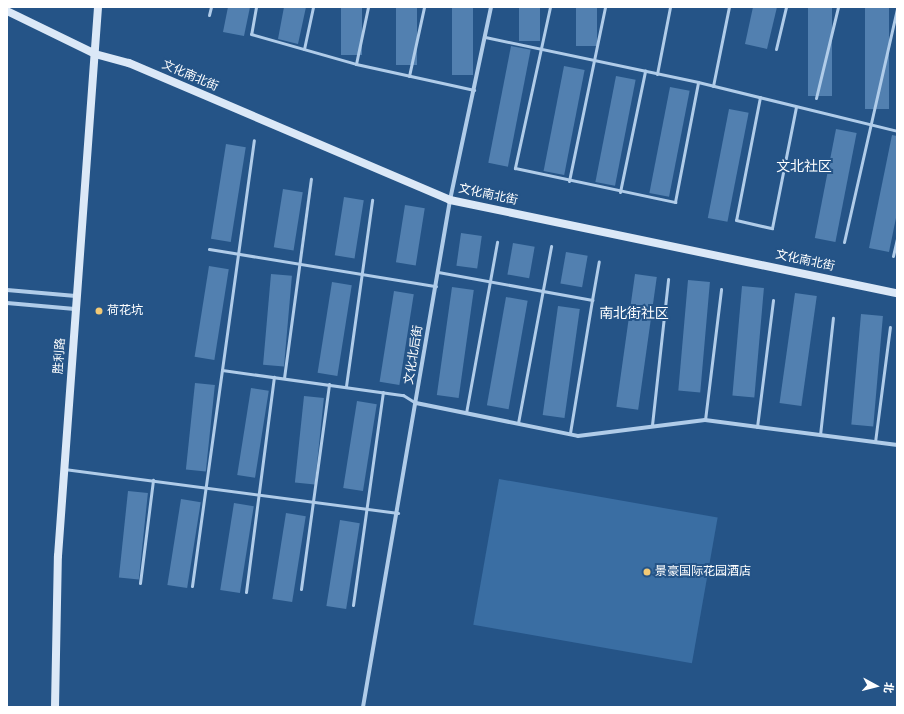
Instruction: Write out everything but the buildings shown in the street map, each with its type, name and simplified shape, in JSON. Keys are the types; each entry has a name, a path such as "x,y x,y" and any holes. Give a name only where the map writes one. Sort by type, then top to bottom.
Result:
{"street":[{"name":"胜利路","path":"56,707 58,556 98,7"},
{"name":"文化北后街","path":"363,707 398,513 450,200 491,7"},
{"name":"文化南北街","path":"7,11 95,54 129,63 450,200 897,293"},
{"path":"7,290 76,296"},
{"path":"7,303 75,309"},
{"path":"416,403 570,433 578,436 652,425 705,420 897,445"}],"lane":[{"path":"209,15 211,7"},
{"path":"256,7 251,34 356,64 474,90"},
{"path":"304,49 313,7"},
{"path":"356,64 368,7"},
{"path":"409,76 424,7"},
{"path":"550,7 515,168 620,192 675,202 698,82"},
{"path":"569,181 605,7"},
{"path":"657,74 670,7"},
{"path":"713,86 729,7"},
{"path":"776,49 786,7"},
{"path":"816,98 838,7"},
{"path":"844,242 869,124 897,8"},
{"path":"485,37 698,82 897,131"},
{"path":"620,192 645,71"},
{"path":"760,98 736,220 772,228 796,107"},
{"path":"192,586 254,140"},
{"path":"284,378 311,179"},
{"path":"346,386 372,200"},
{"path":"894,256 897,239"},
{"path":"466,413 497,242"},
{"path":"518,423 551,246"},
{"path":"209,250 436,286"},
{"path":"570,433 599,262"},
{"path":"438,272 592,300"},
{"path":"652,425 668,279"},
{"path":"705,420 721,289"},
{"path":"757,427 773,300"},
{"path":"820,435 833,318"},
{"path":"875,442 890,327"},
{"path":"222,370 403,395 416,403"},
{"path":"246,592 274,377"},
{"path":"301,589 328,384"},
{"path":"353,605 383,392"},
{"path":"64,468 398,513"},
{"path":"140,582 153,480"}],"shaded area":[{"path":"499,479 718,518 692,663 473,625"}],"place":[{"name":"荷花坑","path":"99,311"},
{"name":"景豪国际花园酒店","path":"647,572"}],"district":[{"name":"文北社区","path":"804,167"},
{"name":"南北街社区","path":"634,314"}]}
